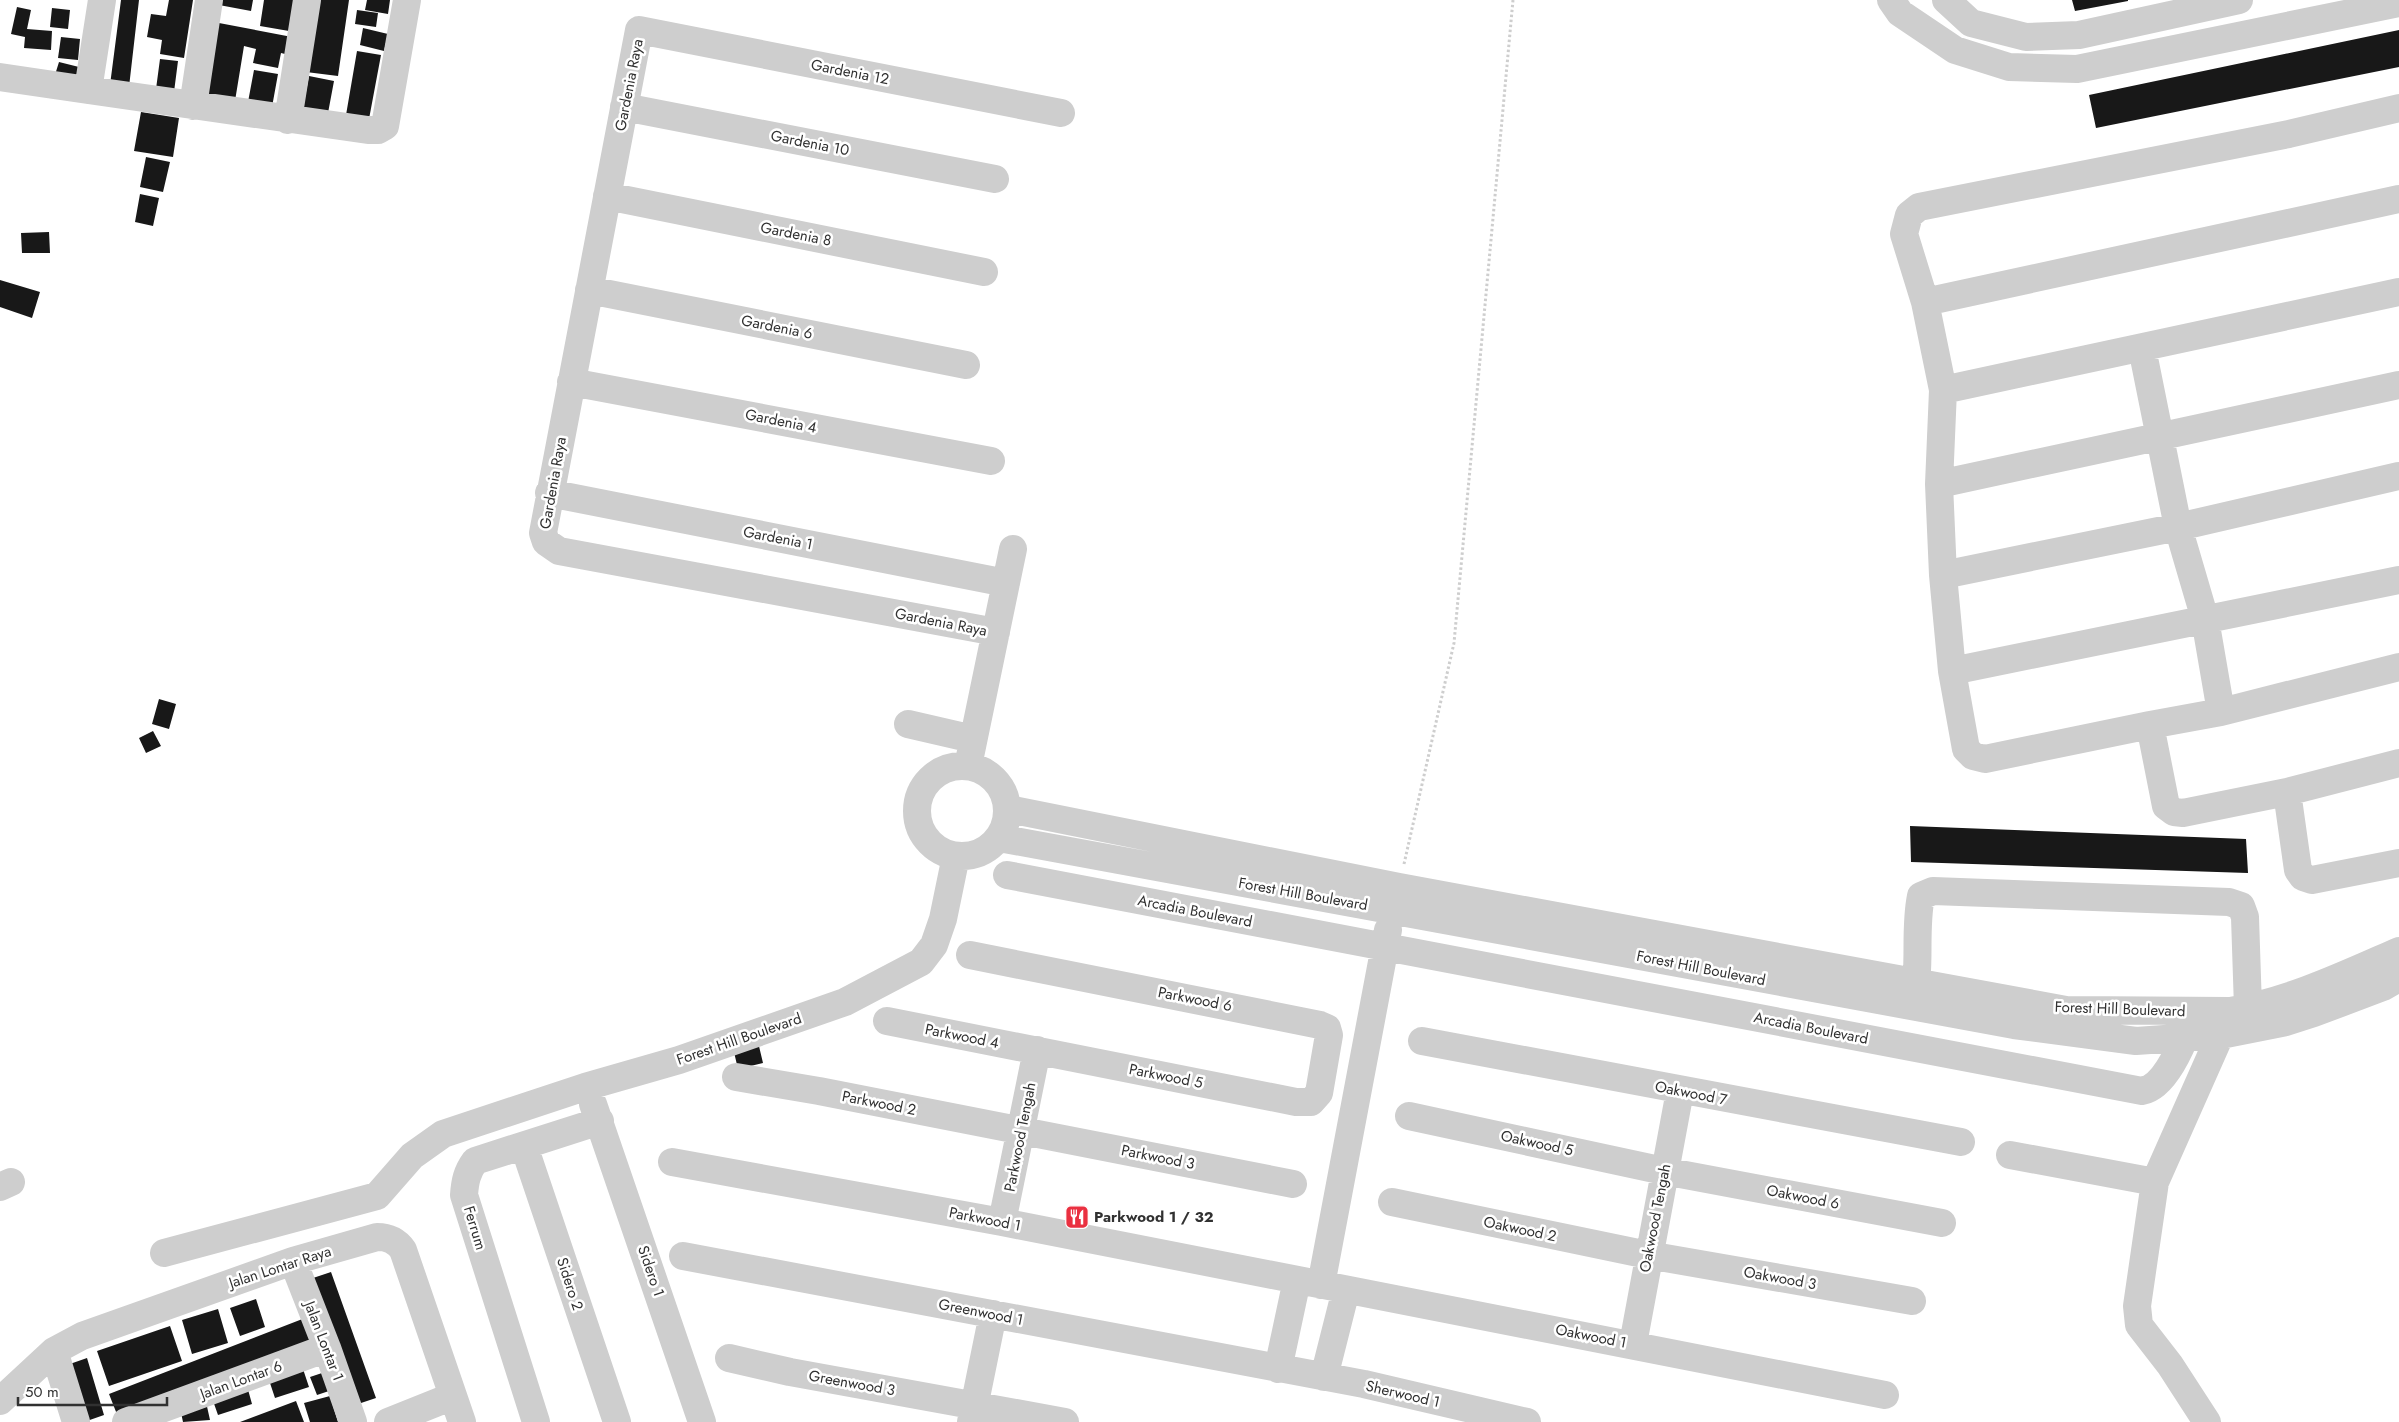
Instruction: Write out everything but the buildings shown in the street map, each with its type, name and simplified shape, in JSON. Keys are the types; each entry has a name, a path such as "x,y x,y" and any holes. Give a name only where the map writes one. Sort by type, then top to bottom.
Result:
{"street":[{"path":"88,90 102,0"},
{"path":"193,106 209,0"},
{"path":"288,120 307,0"},
{"path":"0,77 288,120 378,130 385,126 407,0"},
{"path":"1892,0 1900,13 1955,50 2009,67 2077,70 2399,3"},
{"path":"1946,0 1972,22 2026,37 2079,36 2239,0"},
{"name":"Gardenia Raya","path":"639,30 549,494 543,533 546,542 559,551 996,632"},
{"name":"Gardenia 12","path":"639,30 1061,113"},
{"name":"Gardenia 10","path":"624,107 995,179"},
{"path":"2399,108 2290,134 1919,207 1909,215 1904,234 1925,302 1943,390 1939,484 1943,575 1952,671 1966,749 1973,756 1986,759 2221,712 2399,667"},
{"name":"Gardenia 8","path":"607,196 984,272"},
{"path":"1925,302 2399,199"},
{"name":"Gardenia 6","path":"589,290 966,365"},
{"path":"1943,390 2399,292"},
{"path":"2142,348 2178,527 2205,619 2221,712"},
{"name":"Gardenia 4","path":"571,382 991,461"},
{"path":"1939,484 2399,385"},
{"path":"1943,575 2178,527 2399,476"},
{"name":"Gardenia 1","path":"549,494 1006,583"},
{"path":"968,766 1013,549"},
{"path":"1952,671 2399,580"},
{"path":"908,724 973,739"},
{"path":"2150,725 2166,806 2174,812 2183,813 2287,792 2399,763"},
{"path":"968,766 983,771 995,780 1004,794 1008,809 1006,824 999,838 987,849 972,855 956,856 941,851 929,842 920,829 916,814 918,798 926,784 937,773 952,767 968,766"},
{"path":"2287,792 2298,870 2303,877 2312,880 2399,863"},
{"name":"Forest Hill Boulevard","path":"1008,809 1396,899"},
{"name":"Forest Hill Boulevard","path":"999,838 1396,899 1915,994 2066,1010 2195,1012 2238,1021"},
{"name":"Forest Hill Boulevard","path":"164,1253 377,1196 412,1156 443,1134 585,1087 679,1060 845,1002 921,962 934,945 943,919 956,856"},
{"name":"Arcadia Boulevard","path":"1007,875 2142,1091 2154,1087 2168,1070 2185,1039 2195,1012"},
{"path":"1915,994 1918,910 1921,896 1933,891 2229,902 2241,906 2245,917 2238,1021 2155,1182 2137,1317 2139,1325 2170,1365 2207,1422"},
{"path":"1324,1377 1321,1285 1383,947 1396,899"},
{"path":"2238,1021 2399,952"},
{"name":"Parkwood 6","path":"970,955 1320,1024 1327,1028 1329,1035 1319,1093 1311,1102 1296,1102"},
{"name":"Forest Hill Boulevard","path":"1915,994 2014,1025 2136,1041 2185,1039 2238,1021 2314,1013 2383,987 2399,978"},
{"name":"Parkwood 4","path":"887,1021 1037,1050"},
{"name":"Oakwood 7","path":"1422,1041 1680,1091 1961,1142"},
{"name":"Parkwood 5","path":"1037,1050 1296,1102"},
{"name":"Parkwood Tengah","path":"1002,1222 1037,1050"},
{"name":"Parkwood 2","path":"736,1077 820,1091 1022,1131"},
{"name":"Sidero 1","path":"585,1087 600,1121 702,1422"},
{"name":"Oakwood Tengah","path":"1633,1344 1648,1255 1680,1091"},
{"name":"Oakwood 5","path":"1409,1116 1664,1171"},
{"name":"Ferrum","path":"536,1422 464,1194 466,1176 475,1162 600,1121"},
{"name":"Parkwood 3","path":"1022,1131 1293,1184"},
{"name":"Sidero 2","path":"524,1146 617,1422"},
{"path":"2010,1155 2155,1182"},
{"name":"Parkwood 1","path":"672,1162 1002,1222 1321,1285"},
{"name":"Oakwood 6","path":"1664,1171 1942,1223"},
{"name":"Oakwood 2","path":"1392,1202 1648,1255"},
{"name":"Jalan Lontar Raya","path":"0,1401 54,1351 82,1336 293,1261 377,1237 392,1239 399,1244 462,1422"},
{"name":"Oakwood 3","path":"1648,1255 1912,1301"},
{"name":"Greenwood 1","path":"683,1256 1278,1368"},
{"name":"Jalan Lontar 1","path":"293,1261 328,1348 353,1422"},
{"path":"1278,1368 1321,1285"},
{"name":"Oakwood 1","path":"1321,1285 1633,1344 1884,1395"},
{"path":"973,1414 993,1314"},
{"name":"Jalan Lontar 6","path":"126,1422 328,1348"},
{"path":"54,1351 76,1422"},
{"name":"Greenwood 3","path":"729,1358 973,1414 1065,1422"},
{"name":"Sherwood 1","path":"1278,1368 1527,1422"},
{"path":"388,1422 453,1396"}],"path":[{"path":"1396,899 1454,643 1513,0"}],"place":[{"name":"Parkwood 1 / 32","path":"1077,1217"}]}
